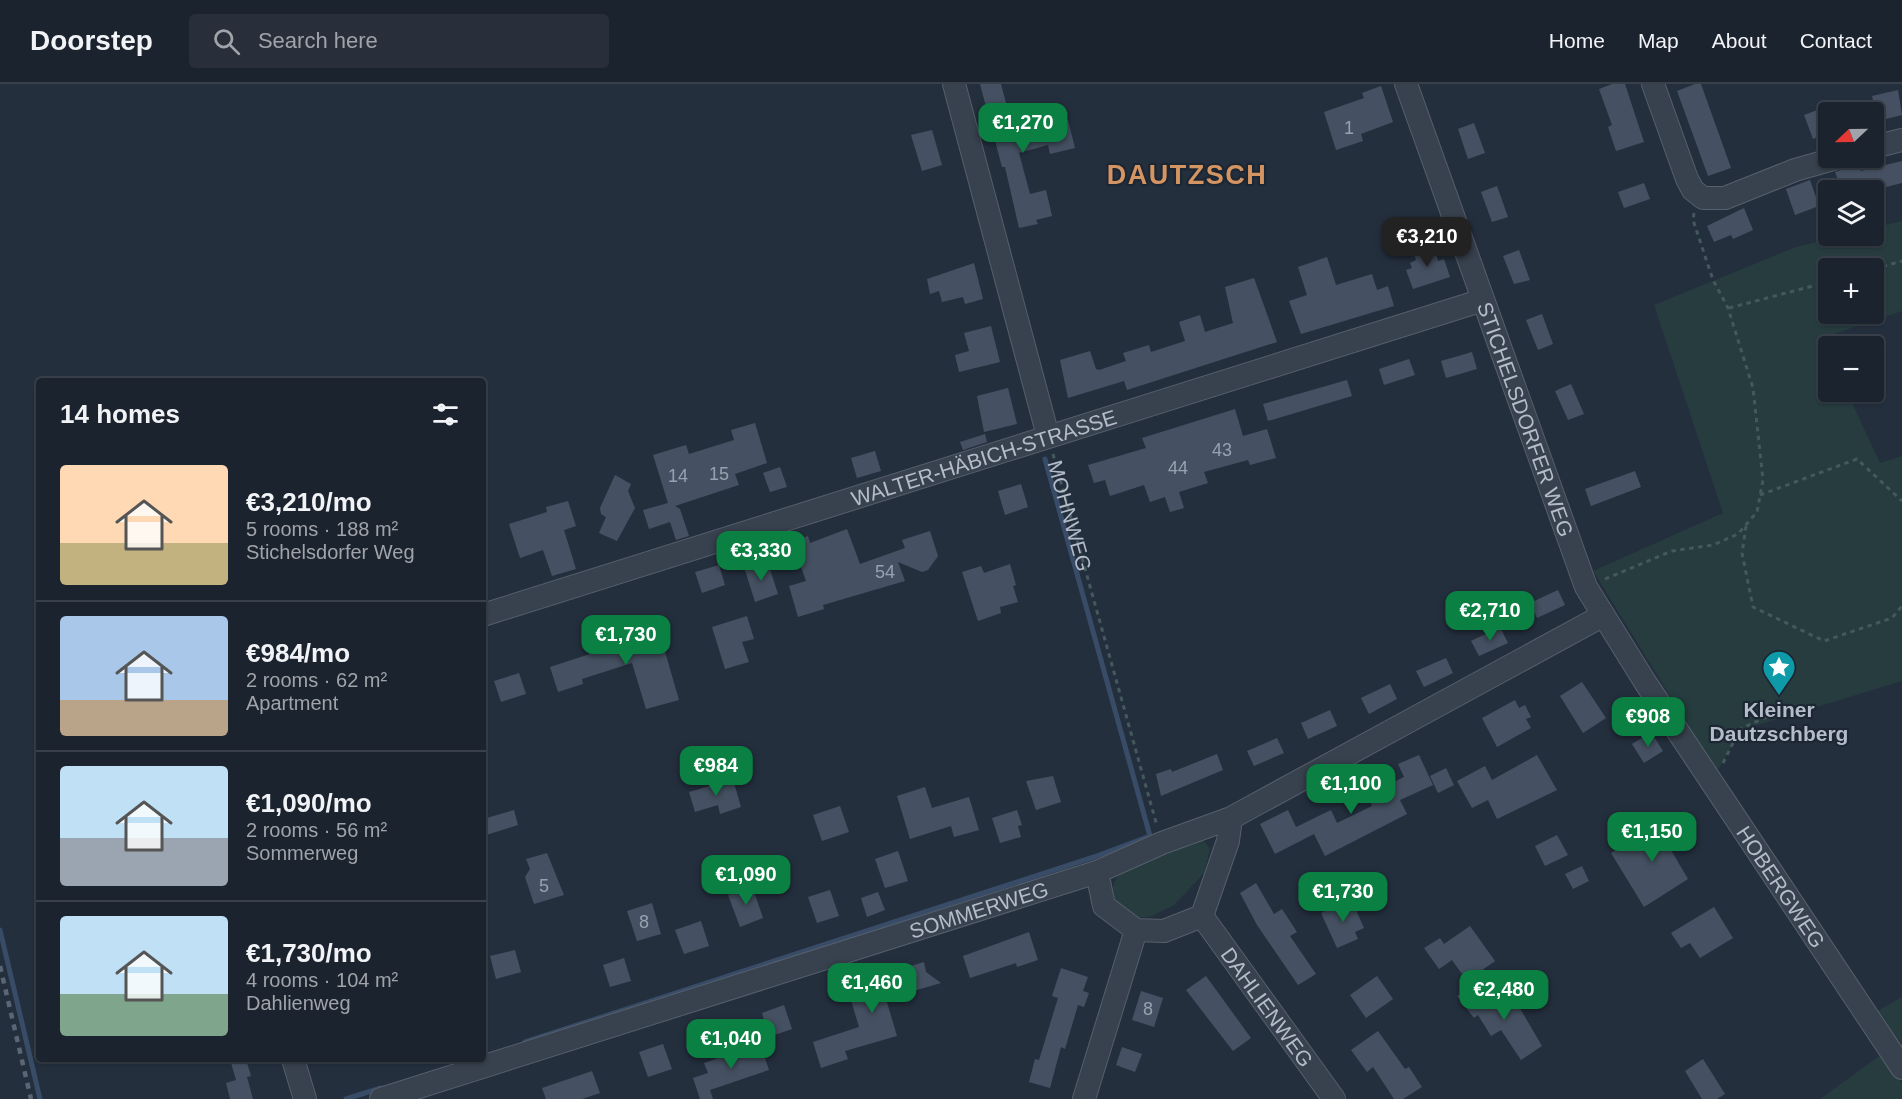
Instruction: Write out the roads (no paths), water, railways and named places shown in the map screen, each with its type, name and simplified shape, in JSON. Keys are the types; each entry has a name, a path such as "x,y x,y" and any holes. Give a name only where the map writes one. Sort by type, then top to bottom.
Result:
{"street":[{"name":"MOHNWEG","path":"954,84 1048,436"},
{"name":"STICHELSDORFER WEG","path":"1406,84 1586,587 1602,616"},
{"path":"1653,84 1687,178 1698,196 1709,200 1725,198 1795,170 1818,163"},
{"path":"1884,144 1902,140"},
{"name":"WALTER-HÄBICH-STRASSE","path":"486,614 1483,300"},
{"name":"HOBERGWEG","path":"1602,616 1902,1068"},
{"name":"SOMMERWEG","path":"381,1099 1097,872 1162,831 1231,818 1602,616"},
{"path":"1097,872 1104,906 1136,930 1164,931 1202,916 1228,841 1231,818"},
{"name":"DAHLIENWEG","path":"1202,916 1334,1099"},
{"path":"1084,1099 1136,930"},
{"path":"294,1062 305,1099"}],"waterway":[{"path":"525,1042 1094,857 1150,836 1045,459"},
{"path":"0,930 40,1099"},
{"path":"346,1099 381,1088"}],"railway":[{"path":"0,966 31,1099"}],"place":[{"name":"Kleiner Dautzschberg","path":"1779,696"}],"district":[{"name":"DAUTZSCH","path":"1187,175"}]}
